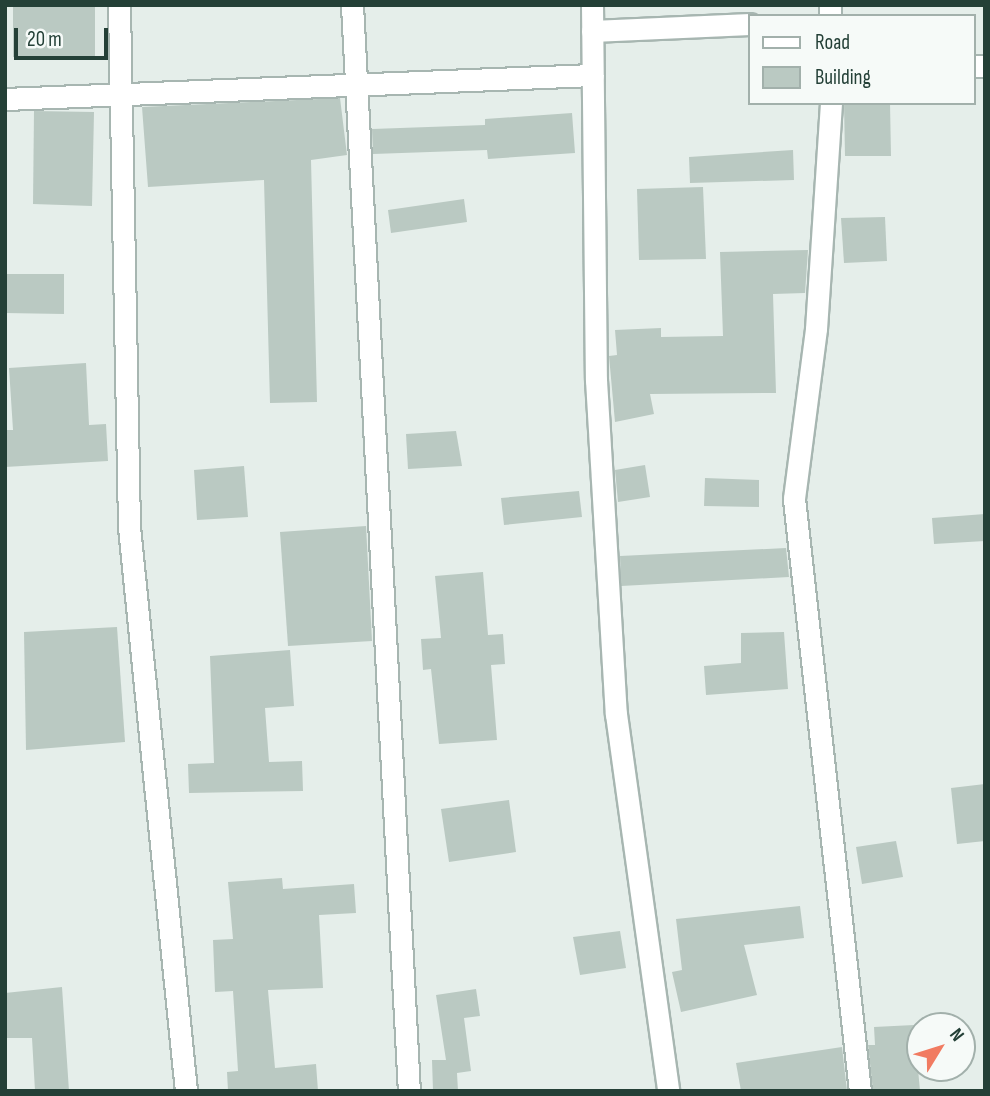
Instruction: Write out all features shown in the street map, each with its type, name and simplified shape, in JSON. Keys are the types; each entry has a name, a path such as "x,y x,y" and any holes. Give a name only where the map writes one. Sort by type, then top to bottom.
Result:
{"street":[{"path":"119,5 129,527 187,1091"},
{"path":"352,5 409,1091"},
{"path":"592,5 597,380 616,714 668,1091"},
{"path":"592,31 748,24"},
{"path":"5,99 121,92 593,75"},
{"path":"831,105 816,329 794,499 860,1091"}],"building":[{"path":"13,5 95,5 95,57 13,57"},
{"path":"340,98 347,155 311,160 317,402 270,403 264,180 148,187 142,107"},
{"path":"844,105 890,105 891,156 845,156"},
{"path":"34,111 94,112 92,206 33,204"},
{"path":"572,113 575,153 488,159 487,150 373,154 372,129 485,125 485,119"},
{"path":"793,150 794,180 690,183 689,157"},
{"path":"703,187 706,259 639,260 637,189"},
{"path":"464,199 467,222 391,233 388,210"},
{"path":"885,217 887,261 844,263 841,218"},
{"path":"808,250 805,293 773,294 776,393 650,394 654,414 615,422 609,356 617,355 615,330 661,328 661,337 723,336 720,252"},
{"path":"5,274 64,274 64,314 5,313"},
{"path":"86,363 89,425 106,424 108,461 5,467 5,430 13,430 9,368"},
{"path":"456,431 462,466 408,469 406,434"},
{"path":"645,465 650,497 618,502 615,470"},
{"path":"244,466 248,517 197,520 194,470"},
{"path":"705,478 759,480 759,507 704,506"},
{"path":"579,491 582,517 504,525 501,498"},
{"path":"985,514 985,541 934,544 932,518"},
{"path":"366,526 372,641 288,646 280,532"},
{"path":"786,548 789,577 621,586 620,556"},
{"path":"483,572 488,635 503,634 505,664 491,665 497,740 439,744 431,669 423,670 421,639 441,638 435,576"},
{"path":"117,627 125,742 26,750 24,632"},
{"path":"784,632 788,689 706,695 704,666 741,663 741,633"},
{"path":"290,650 294,706 265,708 269,762 302,761 303,791 189,793 188,764 214,763 210,656"},
{"path":"985,784 985,841 957,844 951,788"},
{"path":"509,800 516,852 449,862 441,809"},
{"path":"896,841 903,877 862,884 856,847"},
{"path":"282,878 283,889 354,884 356,913 319,915 323,988 268,990 275,1068 316,1064 318,1091 228,1091 227,1072 238,1071 233,991 215,992 213,940 233,939 228,882"},
{"path":"800,906 804,938 744,945 757,995 681,1012 672,972 682,970 676,919"},
{"path":"620,931 626,968 580,975 573,937"},
{"path":"62,987 69,1091 35,1091 32,1038 5,1038 5,993"},
{"path":"476,989 480,1016 464,1018 471,1071 457,1073 458,1091 433,1091 432,1060 446,1060 436,995"},
{"path":"906,1025 906,1082 919,1082 920,1091 873,1091 868,1045 875,1045 874,1027"},
{"path":"842,1047 847,1091 741,1091 736,1063"}]}
